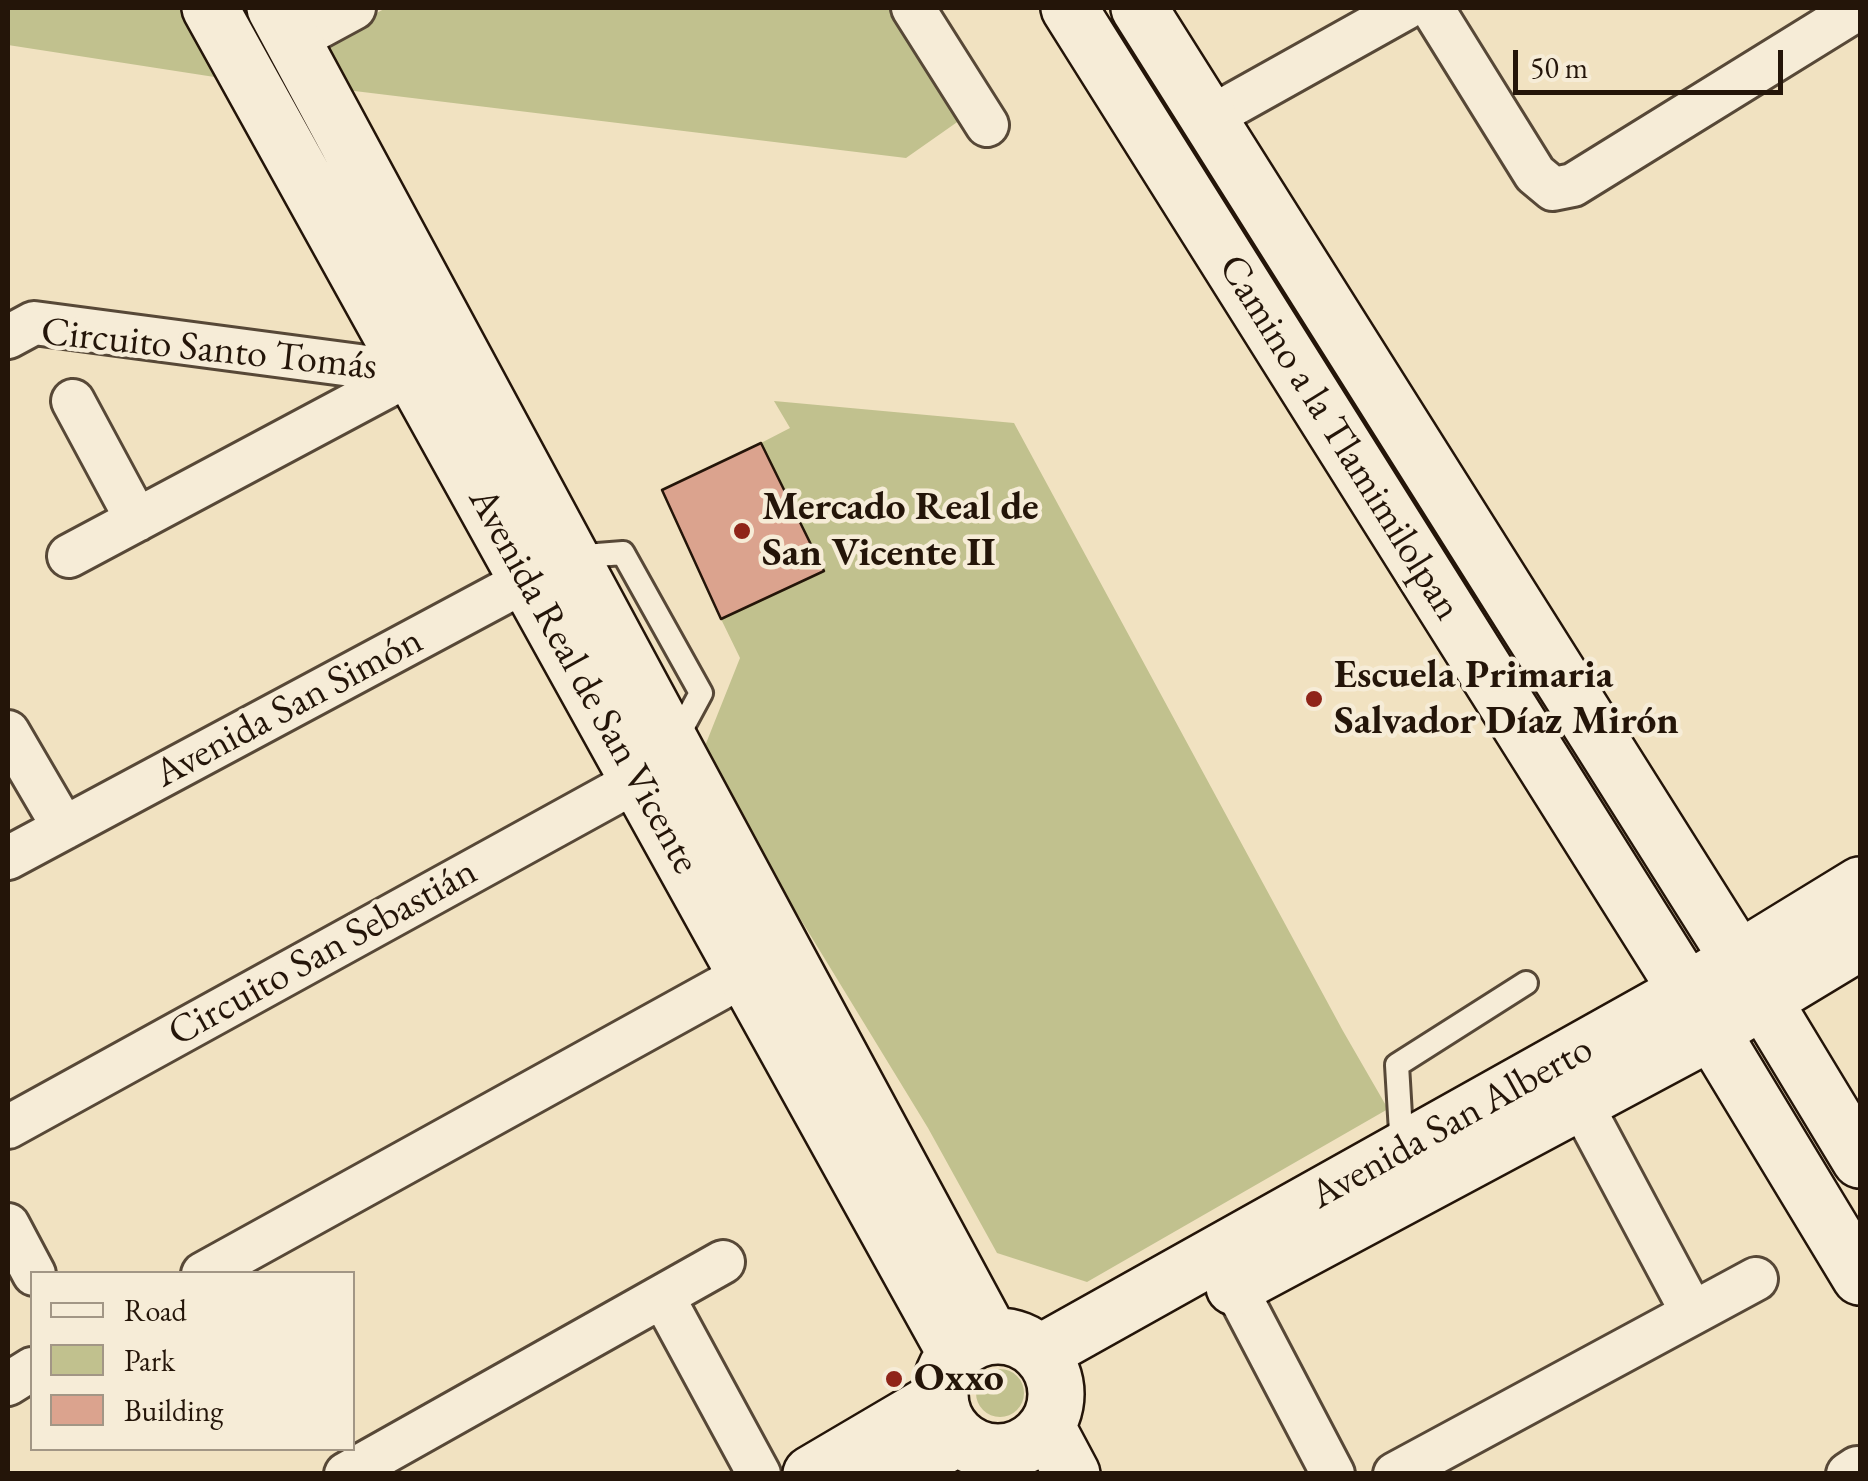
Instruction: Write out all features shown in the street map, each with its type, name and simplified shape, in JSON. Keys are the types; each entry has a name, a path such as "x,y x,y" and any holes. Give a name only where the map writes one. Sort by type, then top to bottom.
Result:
{"street":[{"name":"Avenida Real de San Vicente","path":"210,8 412,373 549,568"},
{"path":"284,24 354,8"},
{"path":"913,8 987,125"},
{"name":"Camino a la Tlamimilolpan","path":"1069,8 1699,1011 1860,1277"},
{"name":"Camino a la Tlamimilolpan","path":"1140,8 1752,981 1860,1160"},
{"path":"1209,118 1406,8"},
{"path":"1432,8 1535,174 1553,189 1572,185 1858,8"},
{"name":"Avenida Real de San Vicente","path":"284,24 549,568 1010,1409"},
{"name":"Circuito Santo Tomás","path":"8,338 34,323 412,373"},
{"path":"69,556 412,373"},
{"path":"73,400 137,520"},
{"name":"Avenida San Simón","path":"8,858 549,568"},
{"path":"8,732 64,828"},
{"name":"Avenida Real de San Vicente","path":"655,763 746,974 1010,1409"},
{"name":"Circuito San Sebastián","path":"8,1127 655,763"},
{"name":"Avenida San Alberto","path":"1752,981 1860,885"},
{"name":"Avenida San Alberto","path":"811,1474 1010,1409 1402,1151 1699,1011 1752,981 1860,942"},
{"path":"207,1271 746,974"},
{"name":"Avenida San Alberto","path":"894,1474 1580,1102 1699,1011"},
{"path":"1580,1102 1692,1312"},
{"path":"8,1225 32,1271"},
{"path":"346,1474 723,1262"},
{"path":"1395,1474 1756,1279"},
{"path":"1235,1287 1333,1474"},
{"path":"663,1296 759,1474"},
{"path":"8,1384 30,1370"}],"lane":[{"path":"549,568 623,554 701,693 655,763"},
{"path":"1402,1151 1398,1065 1526,983"}],"green space":[{"path":"8,8 184,8 221,78 8,45"},
{"path":"386,8 891,8 963,118 906,158 338,89 314,46"},
{"path":"774,401 1014,423 1388,1109 1087,1282 997,1253 928,1128 701,756 740,658 721,619 824,571 761,443 790,428"},
{"path":"1000,1369 1017,1376 1024,1393 1017,1410 1000,1417 983,1410 976,1393 983,1376"}],"building":[{"name":"Mercado Real de San Vicente II","path":"761,443 824,571 721,619 662,490"}],"place":[{"name":"Mercado Real de San Vicente II","path":"742,531"},
{"name":"Escuela Primaria Salvador Díaz Mirón","path":"1314,699"},
{"name":"Oxxo","path":"894,1379"}]}
